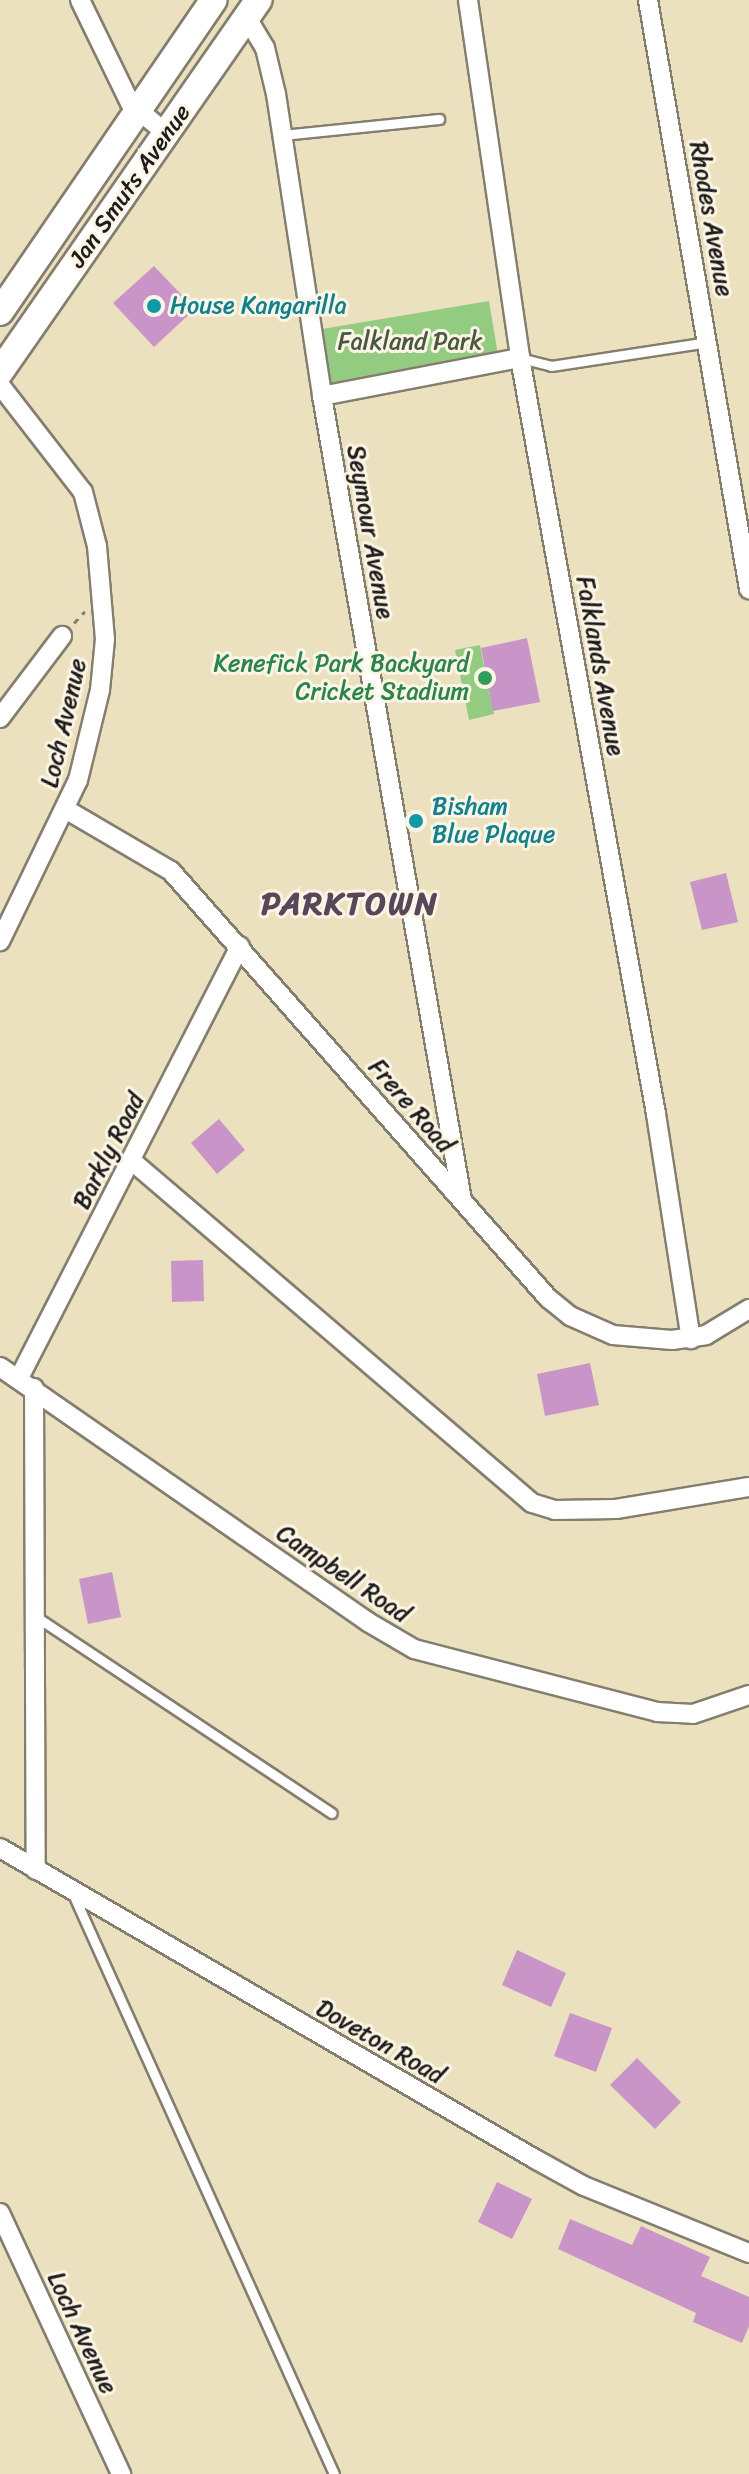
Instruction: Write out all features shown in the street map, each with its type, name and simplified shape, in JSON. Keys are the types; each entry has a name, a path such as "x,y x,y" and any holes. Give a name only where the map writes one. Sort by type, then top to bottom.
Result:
{"main road":[{"name":"Jan Smuts Avenue","path":"0,312 214,0"},
{"name":"Jan Smuts Avenue","path":"0,372 253,9"}],"street":[{"path":"80,0 138,112 167,134"},
{"name":"Falklands Avenue","path":"468,0 520,358 656,1114 691,1339"},
{"name":"Rhodes Avenue","path":"648,0 749,589"},
{"name":"Seymour Avenue","path":"253,9 265,48 282,135 322,396 462,1200"},
{"path":"322,396 520,358"},
{"name":"Loch Avenue","path":"0,385 83,492 103,590 100,690 67,810 0,941"},
{"path":"0,718 62,636"},
{"name":"Frere Road","path":"67,810 154,857 240,946 462,1200 570,1316 613,1335 691,1339"},
{"name":"Barkly Road","path":"36,1870 26,1383 132,1161 240,946"},
{"path":"132,1161 532,1503 555,1510 616,1509 749,1487"},
{"path":"691,1339 749,1309"},
{"name":"Campbell Road","path":"0,1367 368,1622 414,1649 657,1712 693,1714 749,1695"},
{"name":"Doveton Road","path":"0,1848 584,2186 749,2253"},
{"name":"Loch Avenue","path":"0,2213 121,2474"}],"lane":[{"path":"282,135 439,119"},
{"path":"520,358 551,366 708,342"},
{"path":"32,1614 331,1813"},
{"path":"71,1891 334,2474"}],"path":[{"path":"62,636 103,590"}],"green space":[{"name":"Falkland Park","path":"489,301 498,355 331,383 322,329"},
{"name":"Kenefick Park Backyard Cricket Stadium","path":"480,645 484,666 506,661 489,690 494,714 469,720 455,650"}],"building":[{"name":"House Kangarilla","path":"154,266 195,309 154,347 113,303"},
{"path":"527,638 540,702 493,711 481,648"},
{"path":"726,873 738,922 702,930 690,882"},
{"path":"219,1119 245,1150 217,1174 191,1143"},
{"path":"203,1260 204,1301 172,1302 171,1261"},
{"path":"590,1363 599,1405 545,1416 537,1374"},
{"path":"112,1572 121,1617 88,1624 79,1579"},
{"path":"517,1950 566,1973 551,2007 502,1985"},
{"path":"570,2013 612,2028 596,2072 554,2056"},
{"path":"637,2058 681,2102 655,2129 610,2085"},
{"path":"497,2182 532,2199 512,2239 478,2222"},
{"path":"570,2219 632,2245 641,2226 710,2257 701,2276 749,2297 749,2326 742,2343 693,2322 696,2313 558,2249"}],"place":[{"name":"House Kangarilla","path":"154,306"},
{"name":"Kenefick Park Backyard Cricket Stadium","path":"485,678"},
{"name":"Bisham Blue Plaque","path":"416,821"}],"district":[{"name":"PARKTOWN","path":"350,904"}]}
